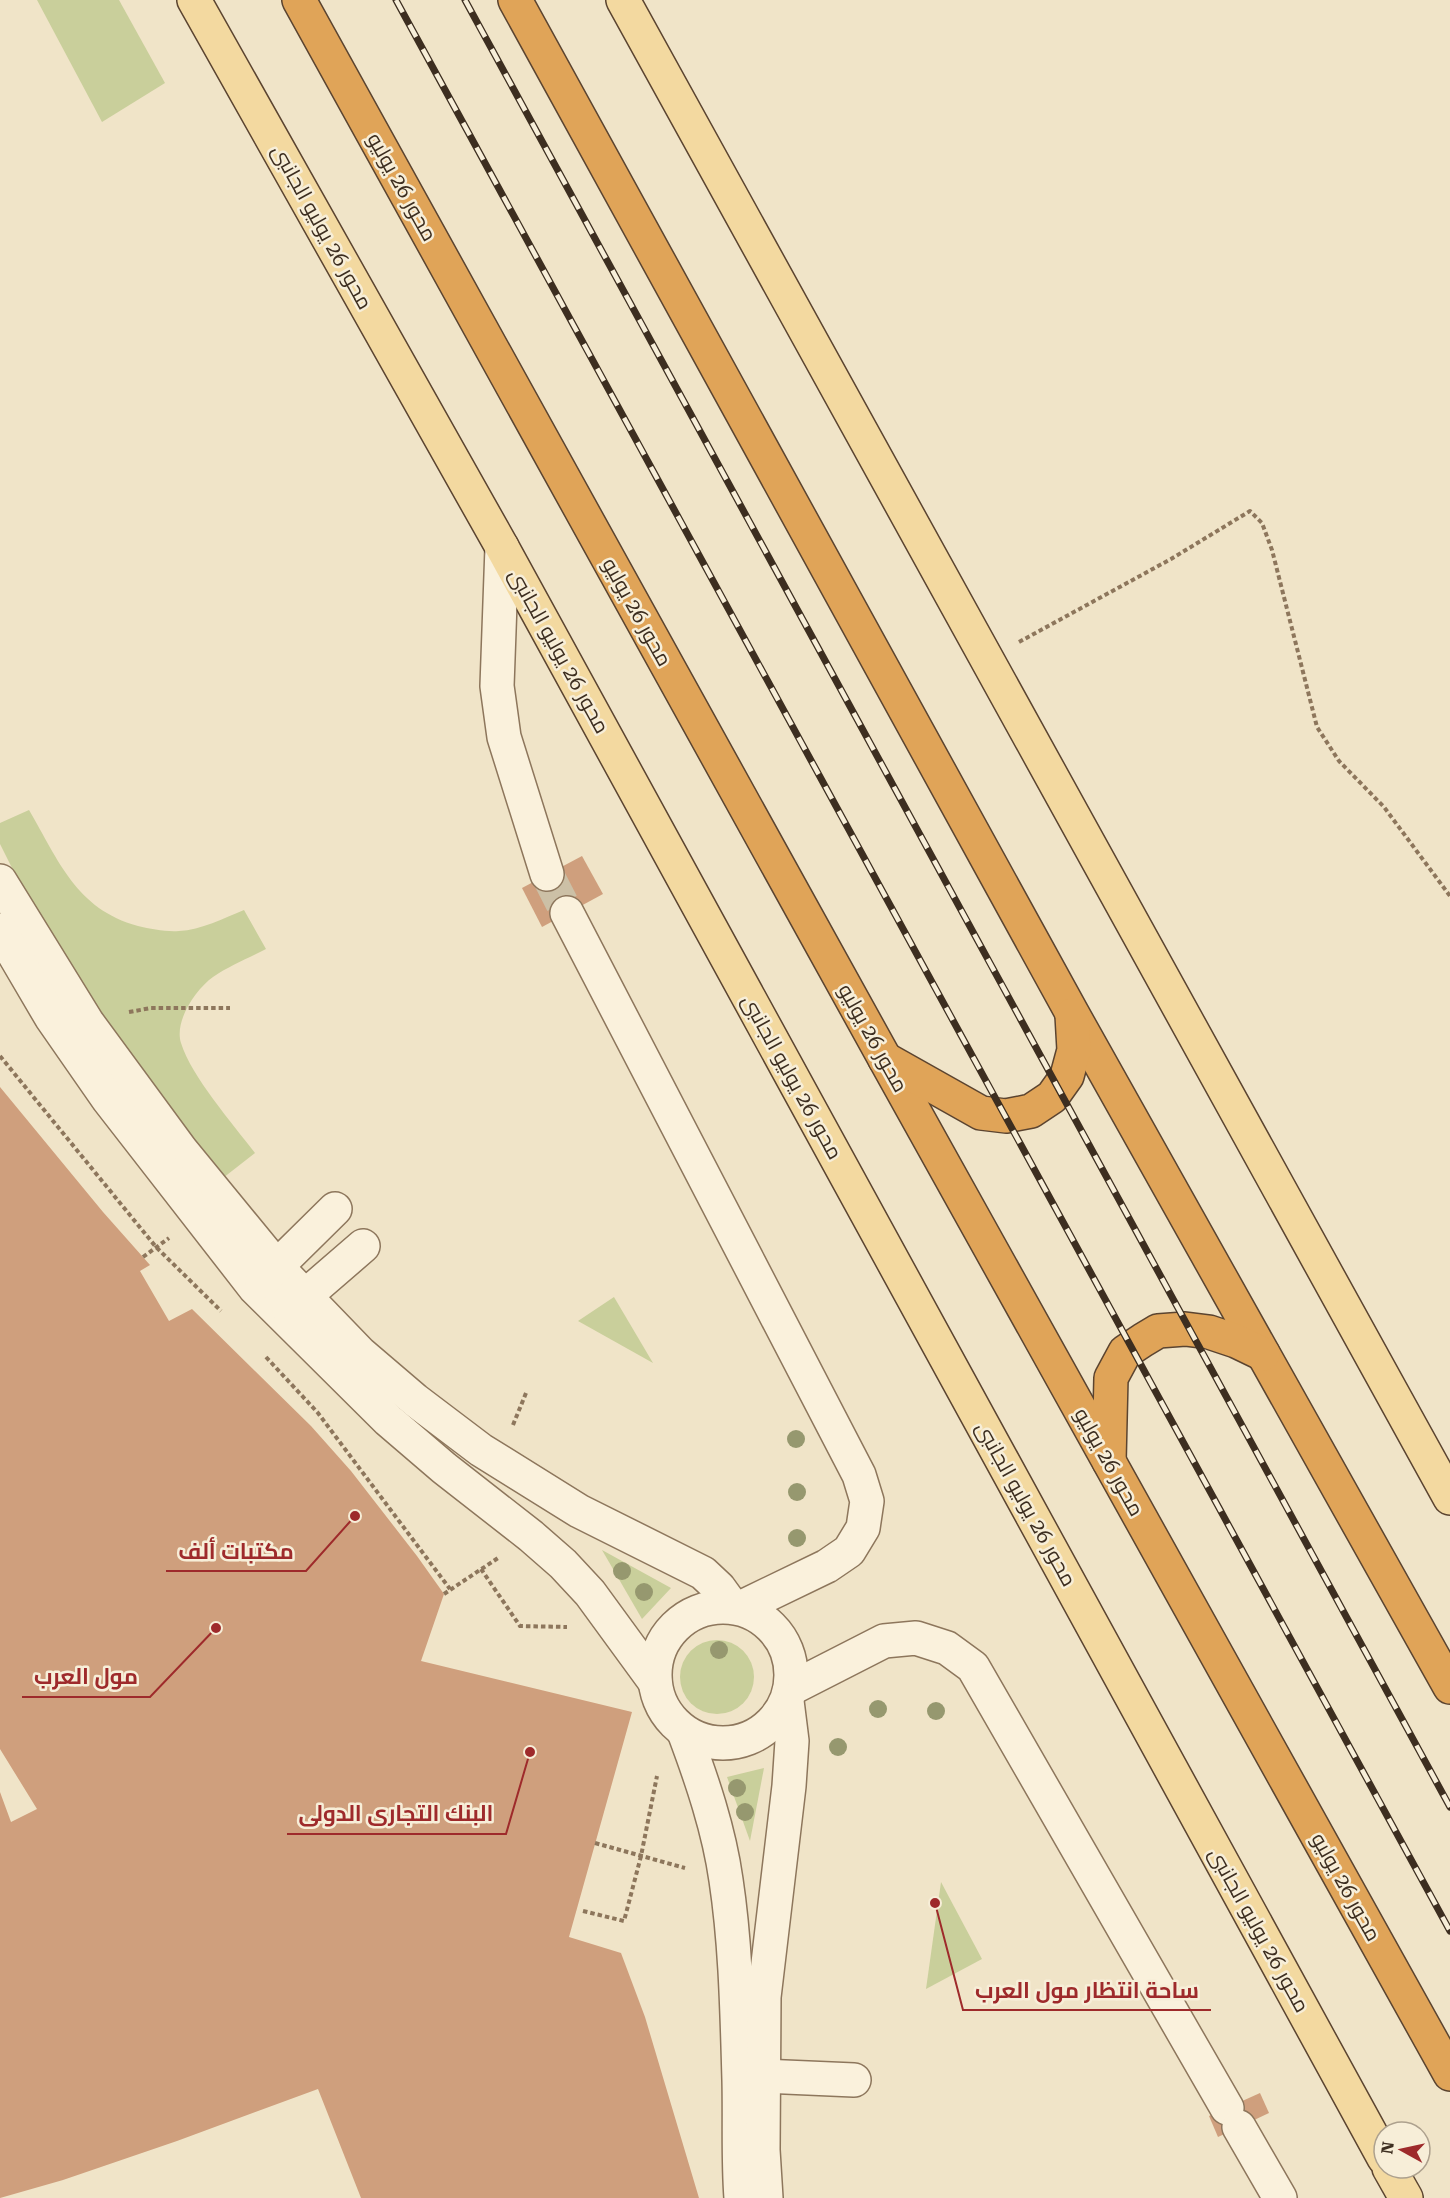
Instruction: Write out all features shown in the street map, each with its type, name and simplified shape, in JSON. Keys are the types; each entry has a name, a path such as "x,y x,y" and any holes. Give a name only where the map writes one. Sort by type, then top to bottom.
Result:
{"highway":[{"name":"محور 26 يوليو","path":"299,0 1109,1463 1450,2073"},
{"path":"515,0 1072,1013 1450,1688"},
{"path":"885,1059 981,1113 1006,1116 1031,1111 1052,1097 1067,1076 1074,1050 1072,1013"},
{"path":"1109,1463 1111,1378 1125,1352 1158,1331 1185,1329 1209,1332 1236,1341 1263,1354"}],"main road":[{"name":"محور 26 يوليو الجانبى","path":"194,0 502,547 1372,2136"},
{"path":"623,0 1450,1498"},
{"path":"1396,2180 1406,2198"}],"street":[{"path":"502,547 496,686 504,737 547,874"},
{"path":"0,881 87,1022 181,1150 266,1277"},
{"path":"567,913 859,1475 867,1502 863,1528 849,1551 827,1566 736,1607"},
{"path":"0,930 51,1017 108,1100 294,1306 388,1420 444,1468 531,1536 590,1593 655,1682"},
{"path":"266,1277 335,1209"},
{"path":"294,1306 363,1246"},
{"path":"294,1306 360,1353 415,1400 481,1450 579,1511 704,1573 736,1607"},
{"path":"766,2198 762,2076 764,1997 789,1786 792,1741 789,1695 792,1669 786,1648 776,1630 760,1617 736,1607 714,1607 697,1611 681,1620 669,1632 660,1647 655,1664 655,1682 660,1701 669,1719 684,1732 705,1742 728,1744 751,1738 770,1725 789,1695 884,1641 916,1638 927,1641 947,1648 973,1667 1280,2198"},
{"path":"684,1732 700,1773 715,1826 726,1879 733,1945 739,2081 738,2162 741,2198"},
{"path":"762,2076 854,2080"}],"path":[{"path":"987,659 1171,559 1250,511 1262,523 1272,550 1317,727 1339,761 1384,807 1450,896"},
{"path":"87,1022 151,1008 230,1008"},
{"path":"0,1056 156,1247 229,1318"},
{"path":"261,1352 318,1413 450,1589"},
{"path":"444,1594 531,1536"},
{"path":"481,1569 520,1626 573,1627"},
{"path":"583,1911 624,1921 641,1856 658,1770"},
{"path":"595,1843 726,1879"}],"green space":[{"path":"37,0 119,0 165,83 102,122"},
{"path":"29,810 60,865 84,895 99,908 138,926 174,931 204,926 244,910 266,949 206,982 188,1006 181,1025 181,1043 194,1070 255,1153 223,1178 123,1049 56,956 0,844 0,823"},
{"path":"614,1297 653,1363 578,1321"},
{"path":"602,1550 671,1588 642,1619"},
{"path":"710,1640 724,1640 738,1646 748,1656 754,1670 754,1684 748,1698 738,1708 724,1714 710,1714 696,1708 686,1698 680,1684 680,1670 686,1656 696,1646"},
{"path":"764,1768 750,1841 727,1777"},
{"path":"941,1882 982,1959 926,1989"}],"building":[{"path":"582,856 603,894 542,927 522,888"},
{"path":"0,1087 150,1265 140,1271 169,1321 192,1309 311,1426 351,1471 417,1556 444,1594 421,1661 632,1712 569,1937 621,1953 645,2017 699,2198 361,2198 318,2089 177,2141 63,2180 0,2198 0,1792 11,1822 37,1809 0,1749"},
{"path":"1260,2093 1269,2113 1218,2137 1209,2116"}],"tunnel":[{"path":"547,874 567,913"}],"railway":[{"path":"396,0 1450,1931"},
{"path":"465,0 1450,1807"}],"place":[{"name":"مكتبات ألف","path":"355,1516"},
{"name":"مول العرب","path":"216,1628"},
{"name":"البنك التجارى الدولى","path":"530,1752"},
{"name":"ساحة انتظار مول العرب","path":"935,1903"}]}
